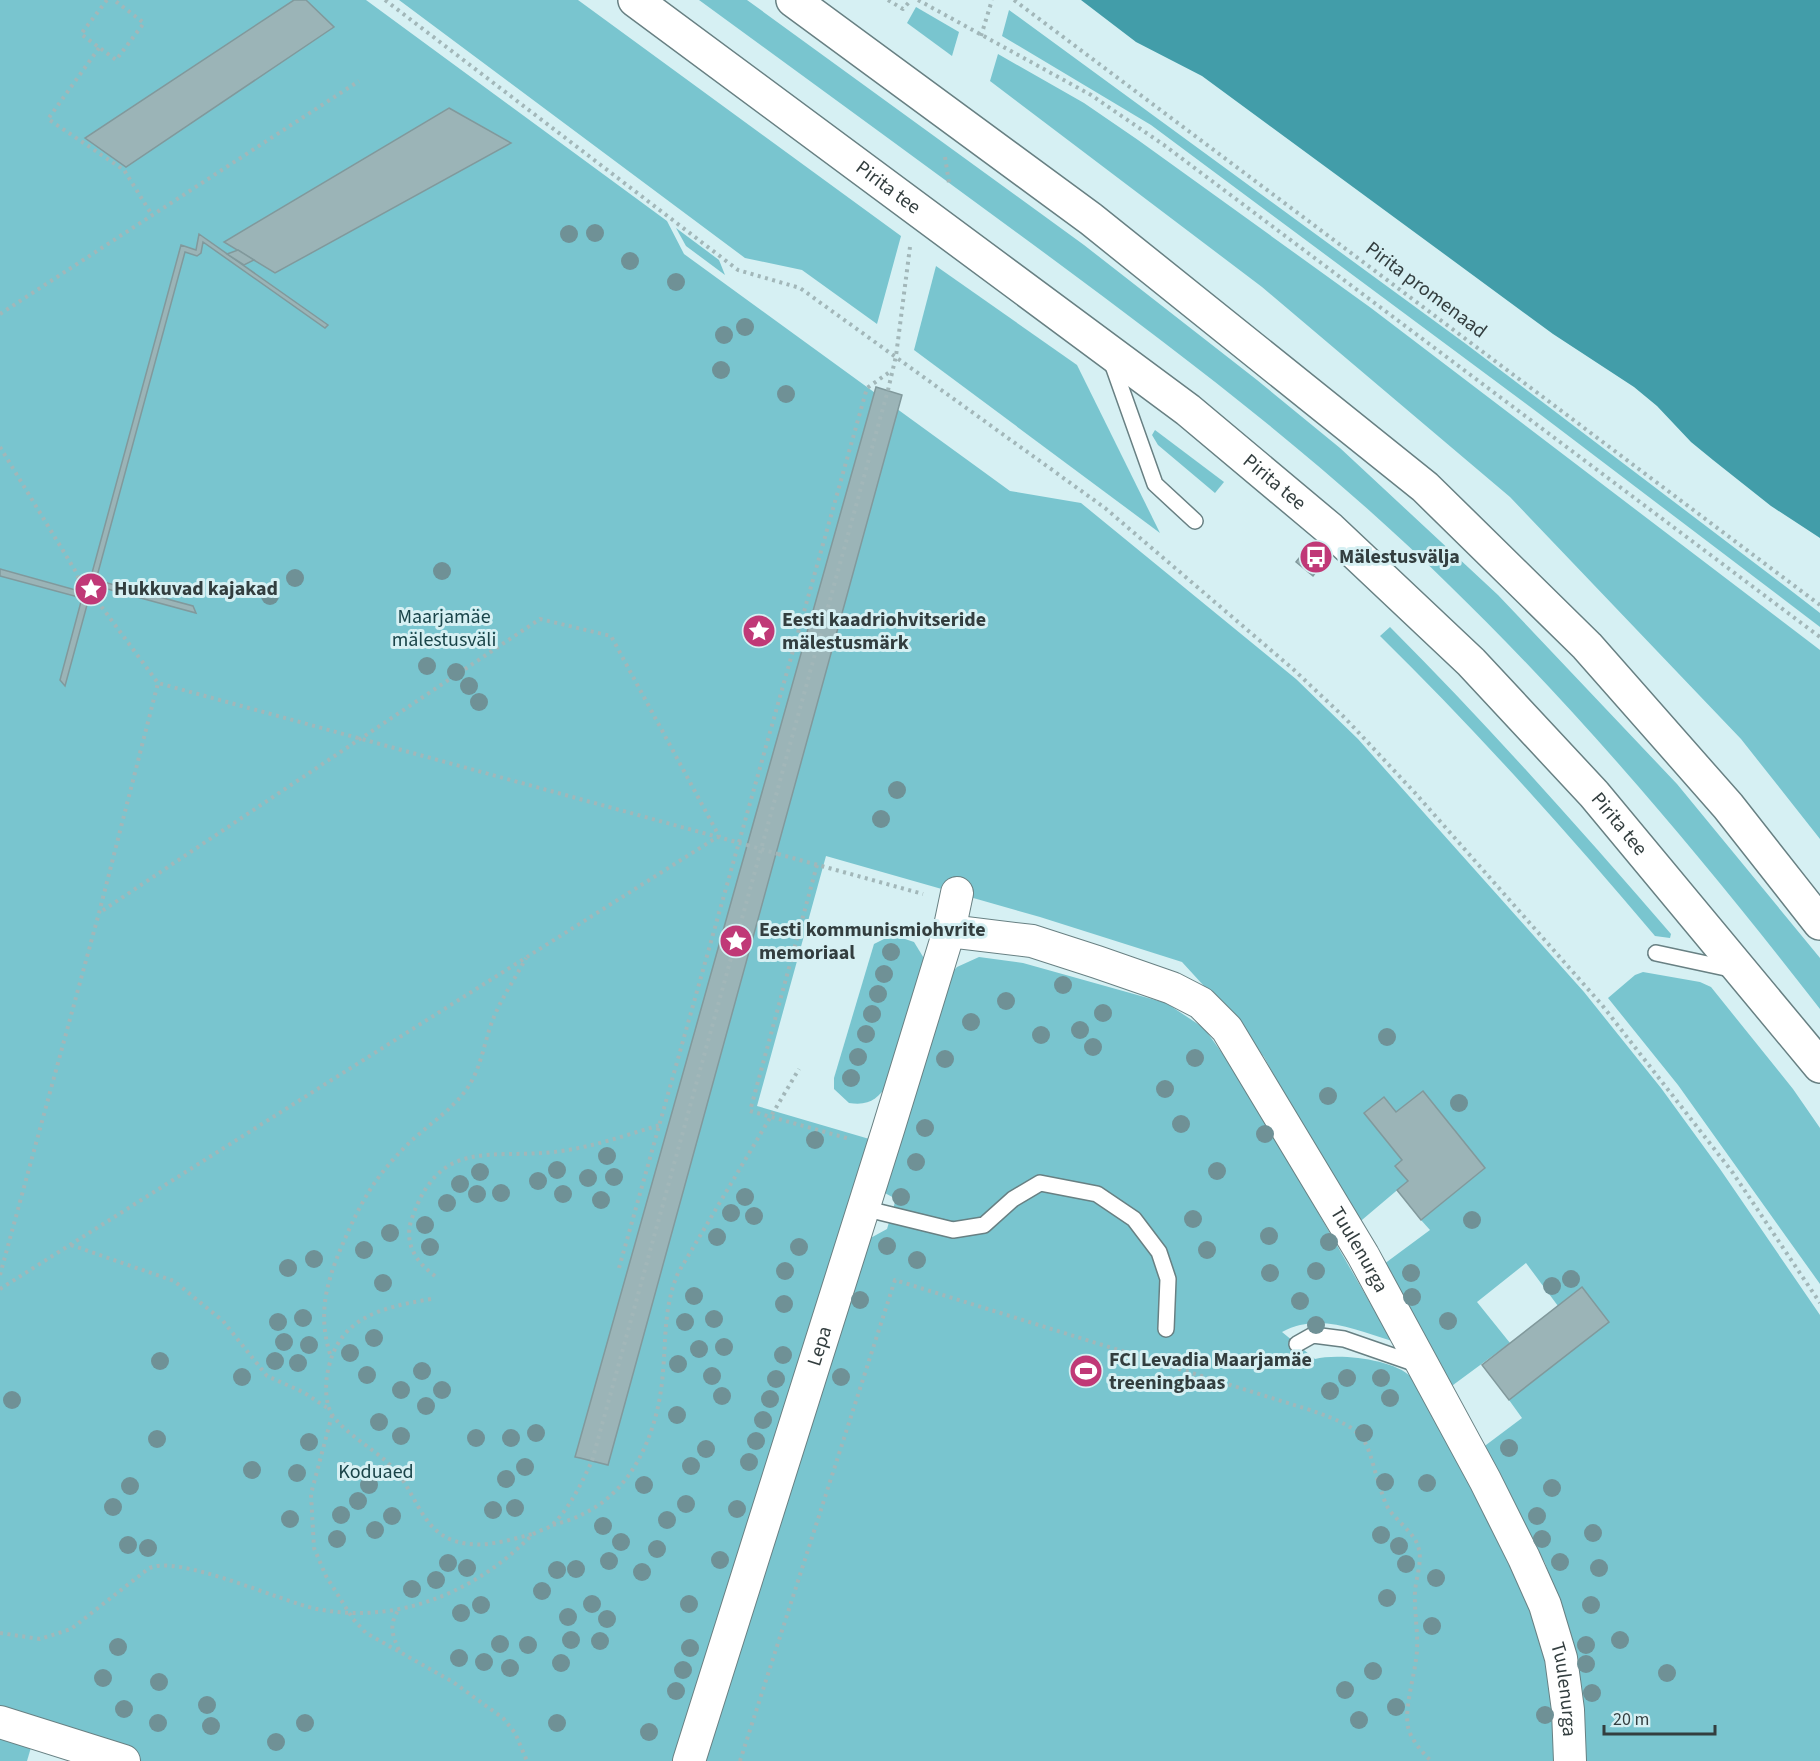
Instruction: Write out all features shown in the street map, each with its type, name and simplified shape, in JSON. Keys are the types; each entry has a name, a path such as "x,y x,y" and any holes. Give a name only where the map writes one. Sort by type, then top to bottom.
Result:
{"main road":[{"name":"Pirita tee","path":"635,0 1188,410 1330,529 1471,662 1594,795 1820,1066"},
{"path":"793,0 1091,219 1425,487 1587,646 1728,806 1820,923"}],"street":[{"name":"Lepa","path":"689,1761 882,1148 954,909"},
{"name":"Tuulenurga","path":"954,909 1032,941 1172,988 1201,1003 1227,1029 1363,1254 1485,1480 1545,1605 1561,1658 1568,1710 1570,1761"},
{"path":"0,1722 124,1761"}],"lane":[{"path":"1107,349 1155,484 1196,521"},
{"path":"1656,953 1743,972"},
{"path":"863,1208 953,1230 984,1225 1013,1199 1040,1183 1097,1194 1134,1219 1159,1252 1167,1279 1166,1329"},
{"path":"1297,1344 1313,1335 1344,1339 1425,1367"}],"path":[{"path":"107,0 81,34 116,60 144,23 114,0"},
{"path":"385,0 738,270 800,288 1105,508 1293,669 1344,718 1416,794 1602,1005 1733,1173 1820,1303"},
{"path":"888,0 903,9 911,0"},
{"path":"918,0 1091,95 1164,145 1820,637"},
{"path":"981,36 992,0"},
{"name":"Pirita promenaad","path":"1014,0 1820,605"},
{"path":"99,48 48,118 124,170 153,215"},
{"path":"0,314 359,81"},
{"path":"944,153 950,183"},
{"path":"553,1526 592,1461 896,356 910,246"},
{"path":"619,1268 867,388 892,371"},
{"path":"0,447 76,572 82,587 98,591 101,606 158,683 719,836 954,909"},
{"path":"99,914 358,738 540,619 611,636 719,836"},
{"path":"0,1275 99,914 158,683"},
{"path":"0,1289 719,836"},
{"path":"817,865 750,1111 882,1148"},
{"path":"527,956 493,1020 469,1086 457,1102 428,1124 376,1178 361,1201 330,1272 324,1294 323,1319 330,1354 326,1381 332,1415 350,1434 395,1470 430,1525 451,1540 476,1545 533,1534 584,1514 611,1495 630,1474 640,1459 650,1434 661,1387 665,1322 671,1289 689,1251 799,1069"},
{"path":"435,1276 418,1263 410,1245 410,1224 418,1202 429,1184 447,1167 473,1155 555,1152 660,1125"},
{"path":"70,1245 174,1281 223,1321 267,1376 303,1392 329,1408"},
{"path":"740,1761 894,1280 1307,1409 1343,1421 1357,1430 1370,1450 1386,1504 1396,1521 1415,1539 1420,1551 1415,1598 1417,1651 1408,1727 1418,1747 1431,1761"},
{"path":"330,1354 341,1336 361,1320 394,1305 431,1299"},
{"path":"332,1415 313,1481 312,1533 316,1559 347,1611 359,1626 377,1642 399,1650 499,1714 515,1733 527,1761"},
{"path":"0,1633 40,1639 71,1629 148,1569 159,1564 196,1570 316,1609 347,1611 400,1607 439,1599 476,1581 505,1562 533,1534"},
{"path":"399,1650 390,1629 393,1617 400,1607"}],"green space":[{"name":"Maarjamäe mälestusväli","path":"0,0 366,0 667,221 684,254 1010,491 1081,503 1296,679 1358,739 1584,992 1661,1088 1720,1169 1820,1315 1820,1761 1581,1761 1561,1607 1545,1563 1482,1448 1522,1418 1509,1400 1558,1306 1526,1263 1477,1302 1510,1343 1449,1388 1380,1267 1430,1230 1421,1220 1485,1168 1423,1091 1396,1112 1384,1097 1365,1113 1402,1160 1395,1166 1408,1181 1356,1225 1264,1057 1237,1022 1182,962 1040,917 826,856 757,1106 883,1143 689,1761 124,1761 0,1722"},
{"path":"399,0 578,0 901,236 877,324 802,270 745,258"},
{"path":"699,0 747,0 1084,245 1340,448 1498,595 1677,784 1820,958 1820,1009 1688,844 1548,686 1449,585 1350,493 1246,407 1139,324"},
{"path":"916,7 959,32 952,56 907,23"},
{"path":"1009,10 1466,344 1785,586 1820,613 1820,627 1541,415 1151,125 1002,36"},
{"path":"998,54 1084,103 1371,308 1820,650 1820,839 1741,739 1510,497 1262,287 990,81"},
{"path":"676,228 719,260 725,275 686,246"},
{"path":"936,266 1077,365 1160,533 914,350"},
{"path":"1155,430 1224,482 1215,493 1158,445 1152,435"},
{"path":"1390,627 1533,778 1671,934 1670,938 1655,936 1521,783 1452,708 1380,636"},
{"path":"896,936 914,942 925,960 889,1083 881,1093 868,1102 849,1103 834,1089 834,1078 874,944"},
{"name":"FCI Levadia Maarjamäe treeningbaas","path":"979,957 1023,963 1166,1003 1204,1028 1243,1082 1392,1341 1351,1328 1323,1323 1296,1326 1282,1332 1315,1359 1351,1357 1379,1362 1403,1371 1413,1379 1427,1400 1526,1590 1550,1667 1556,1761 705,1761 865,1241 887,1229 896,1199 883,1192 949,976 957,967"},
{"path":"1643,972 1700,982 1711,987 1793,1089 1820,1128 1820,1284 1678,1085 1608,998 1635,975"},
{"path":"0,1734 32,1744 27,1761 0,1761"}],"shaded area":[{"path":"1081,0 1820,0 1820,538 1771,506 1713,460 1634,387 1553,334 1202,76 1136,42"}],"building":[{"path":"294,0 306,0 334,27 126,167 85,138"},
{"path":"449,108 511,143 275,273 224,242"},
{"path":"199,234 328,325 325,328 203,242 201,253 197,256 185,252 96,580 193,606 196,613 89,584 181,245 196,250"},
{"path":"238,250 254,260 244,265 227,254"},
{"path":"876,387 902,395 608,1465 575,1457"},
{"path":"1303,553 1319,568 1313,576 1296,562"},
{"path":"0,569 90,594 65,686 60,680 82,598 0,576"},
{"path":"1423,1091 1485,1168 1421,1220 1397,1190 1408,1181 1395,1166 1402,1160 1364,1113 1384,1097 1396,1112"},
{"path":"1582,1287 1609,1322 1509,1400 1482,1365"}],"place":[{"name":"Mälestusvälja","path":"1316,557"},
{"name":"Hukkuvad kajakad","path":"91,589"},
{"name":"Eesti kaadriohvitseride mälestusmärk","path":"759,631"},
{"name":"Eesti kommunismiohvrite memoriaal","path":"736,941"},
{"name":"FCI Levadia Maarjamäe treeningbaas","path":"1086,1371"}],"park label":[{"name":"Koduaed","path":"376,1472"}]}
